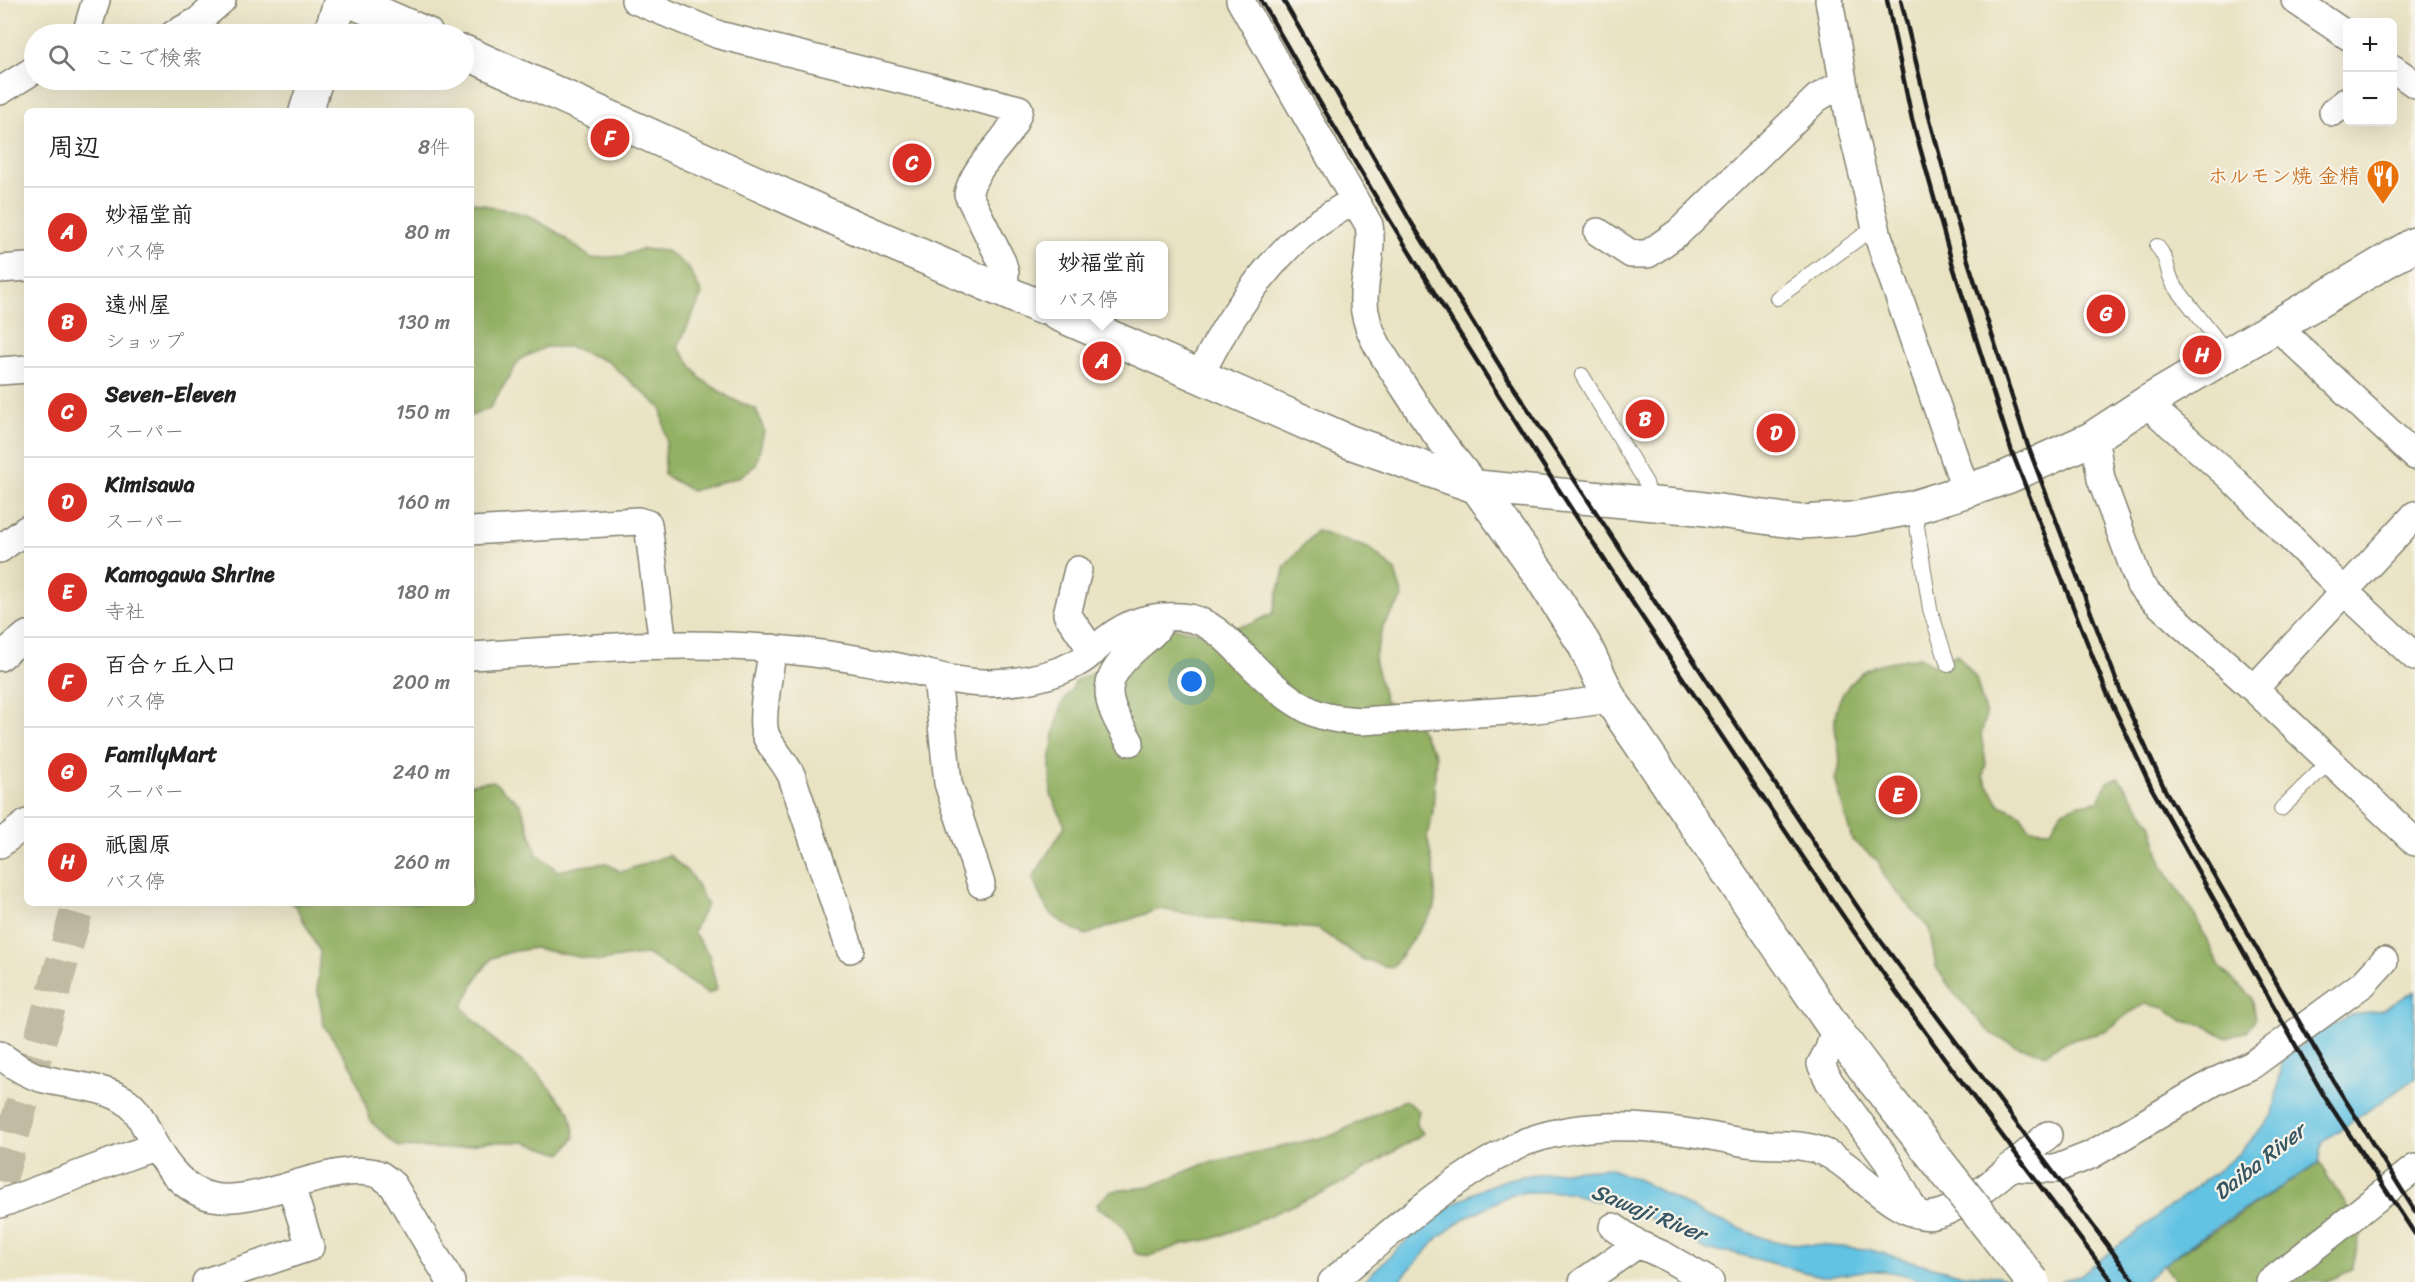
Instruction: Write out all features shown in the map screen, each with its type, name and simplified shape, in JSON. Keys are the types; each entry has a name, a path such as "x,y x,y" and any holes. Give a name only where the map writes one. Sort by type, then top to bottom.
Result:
{"street":[{"path":"89,24 96,0"},
{"path":"192,24 222,0"},
{"path":"333,24 341,0"},
{"path":"349,0 403,24"},
{"path":"635,0 719,35 1018,109 1015,124 986,160 971,184 968,194 1002,262 1005,272 1004,291"},
{"path":"1240,0 1368,225 1371,236 1364,308 1368,325 1379,349 1439,441 1477,487 1540,575 1584,645 1610,699 1835,1029 2033,1282"},
{"path":"1829,0 1843,83 1876,226 1966,491"},
{"path":"2295,0 2343,33"},
{"path":"474,55 1036,305"},
{"path":"2397,71 2415,84"},
{"path":"0,92 24,76"},
{"path":"1598,232 1631,254 1648,254 1678,232 1817,98 1843,83"},
{"path":"307,108 313,90"},
{"path":"1200,376 1212,349 1260,281 1290,245 1354,200"},
{"path":"1067,319 1350,442 1477,487 1651,504 1800,522 1852,519 1914,507 2007,477 2091,439 2146,403 2414,245"},
{"path":"0,269 24,267"},
{"path":"2276,326 2415,456"},
{"path":"0,371 24,369"},
{"path":"2146,403 2229,476 2344,591 2415,657"},
{"path":"2091,439 2097,453 2101,479 2140,585 2254,689 2415,842"},
{"path":"2254,689 2415,515"},
{"path":"474,531 638,521 648,524 663,645"},
{"path":"0,549 24,531"},
{"path":"1078,570 1067,614 1093,652"},
{"path":"474,656 663,645 722,644 772,648 889,665 937,677 984,683 1036,679 1071,666 1133,622 1161,617 1185,617 1207,624 1229,641 1259,672 1295,701 1314,712 1336,719 1362,721 1537,709 1610,699"},
{"path":"1130,742 1109,704 1110,680 1124,659 1157,630 1161,617"},
{"path":"0,657 24,637"},
{"path":"772,648 765,733 786,762 792,777 849,949"},
{"path":"937,677 948,783 981,884"},
{"path":"0,844 24,825"},
{"path":"2010,1167 2055,1169 2091,1155 2214,1082 2252,1065 2364,983 2384,961"},
{"path":"1835,1029 1829,1049 1821,1064 1829,1081 1888,1162 1916,1214"},
{"path":"0,1055 14,1066 41,1078 109,1093 127,1102 140,1116 155,1146 187,1187 212,1197 235,1198 351,1171 380,1175 393,1185 451,1282"},
{"path":"1332,1282 1476,1169 1528,1141 1567,1131 1603,1127 1663,1130 1749,1144 1797,1144 1830,1155 1851,1169 1883,1197 1916,1214 1933,1215 1958,1205 2010,1167 2048,1135"},
{"path":"0,1204 155,1146"},
{"path":"2270,1282 2415,1168"},
{"path":"206,1282 310,1247 291,1186"},
{"path":"1613,1227 1638,1244 1663,1255 1710,1282"},
{"path":"1583,1282 1638,1244"}],"lane":[{"path":"1777,298 1876,226"},
{"path":"2157,246 2169,266 2169,276 2174,285 2228,354"},
{"path":"1582,375 1646,483 1651,504"},
{"path":"1914,507 1930,609 1948,665"},
{"path":"2281,808 2330,762"}],"green space":[{"path":"474,203 527,215 555,231 591,258 623,256 641,249 667,251 688,267 702,294 678,347 701,379 730,398 756,409 764,431 756,465 739,477 692,491 664,475 666,439 661,408 608,362 571,347 546,347 520,359 490,408 474,415"},
{"path":"1316,531 1371,549 1395,571 1403,597 1383,626 1374,660 1385,701 1415,720 1436,756 1433,812 1427,835 1435,878 1435,908 1392,968 1364,960 1318,929 1238,922 1159,909 1086,935 1066,925 1051,914 1046,907 1033,877 1065,826 1051,795 1050,763 1054,734 1062,704 1077,680 1110,665 1162,626 1206,633 1251,624 1273,613 1285,566"},
{"path":"1957,654 1976,678 1986,716 1981,735 1986,763 1983,777 2000,805 2020,814 2030,829 2051,830 2061,812 2080,804 2099,801 2107,782 2118,777 2151,823 2163,867 2194,913 2220,967 2251,997 2255,1019 2247,1031 2227,1038 2206,1026 2183,1021 2165,1008 2145,1004 2129,1013 2105,1032 2063,1042 2046,1054 2017,1046 1991,1034 1953,992 1936,967 1929,928 1885,878 1878,861 1852,840 1835,779 1840,757 1835,723 1843,694 1849,685 1865,671 1884,663 1920,657 1935,666"},
{"path":"493,781 521,805 537,854 558,871 606,863 621,872 669,855 691,875 707,904 693,932 709,955 717,989 708,994 647,954 599,961 534,948 492,958 478,976 462,1007 499,1045 536,1072 570,1112 575,1137 562,1154 524,1142 486,1142 451,1149 399,1147 371,1122 353,1068 324,1026 317,986 320,952 295,906 474,906 474,784"},
{"path":"1405,1100 1419,1111 1416,1124 1423,1133 1337,1186 1212,1239 1183,1244 1150,1256 1135,1253 1130,1239 1117,1220 1112,1215 1098,1209 1097,1203 1112,1191 1149,1187 1204,1164 1333,1135"},
{"path":"2319,1163 2361,1229 2352,1270 2325,1282 2177,1282 2163,1264"}],"water":[{"name":"Daiba River","path":"2415,990 2415,1079 2323,1141 2319,1163 2207,1234 2143,1282 2060,1282 2080,1275 2239,1154 2273,1115 2283,1058 2323,1030 2351,1015 2382,1010"},
{"name":"Sawaji River","path":"1608,1168 1641,1181 1705,1215 1774,1242 1867,1249 1959,1274 1998,1276 2015,1282 1923,1282 1904,1275 1875,1271 1820,1276 1734,1253 1707,1250 1613,1201 1591,1200 1569,1192 1528,1192 1512,1194 1465,1218 1439,1237 1398,1282 1363,1282 1431,1220 1490,1185 1536,1174"}],"tunnel":[{"path":"0,1181 78,906"}],"railway":[{"path":"1261,0 1370,187 1483,372 1661,645 1902,1000 2113,1282"},
{"path":"1283,0 1411,222 1508,379 1816,846 1880,940 2135,1282"},
{"path":"1887,0 1912,119 1953,266 2012,452 2107,693 2152,789 2324,1096 2415,1234"},
{"path":"1901,0 1968,261 2028,446 2122,695 2166,792 2334,1082 2415,1211"}],"place":[{"name":"百合ヶ丘入口","path":"610,138"},
{"name":"Seven-Eleven","path":"912,163"},
{"name":"ホルモン焼 金精","path":"2383,205"},
{"name":"FamilyMart","path":"2106,314"},
{"name":"祇園原","path":"2202,355"},
{"name":"妙福堂前","path":"1102,361"},
{"name":"遠州屋","path":"1645,419"},
{"name":"Kimisawa","path":"1776,433"},
{"name":"Kamogawa Shrine","path":"1898,795"}]}
